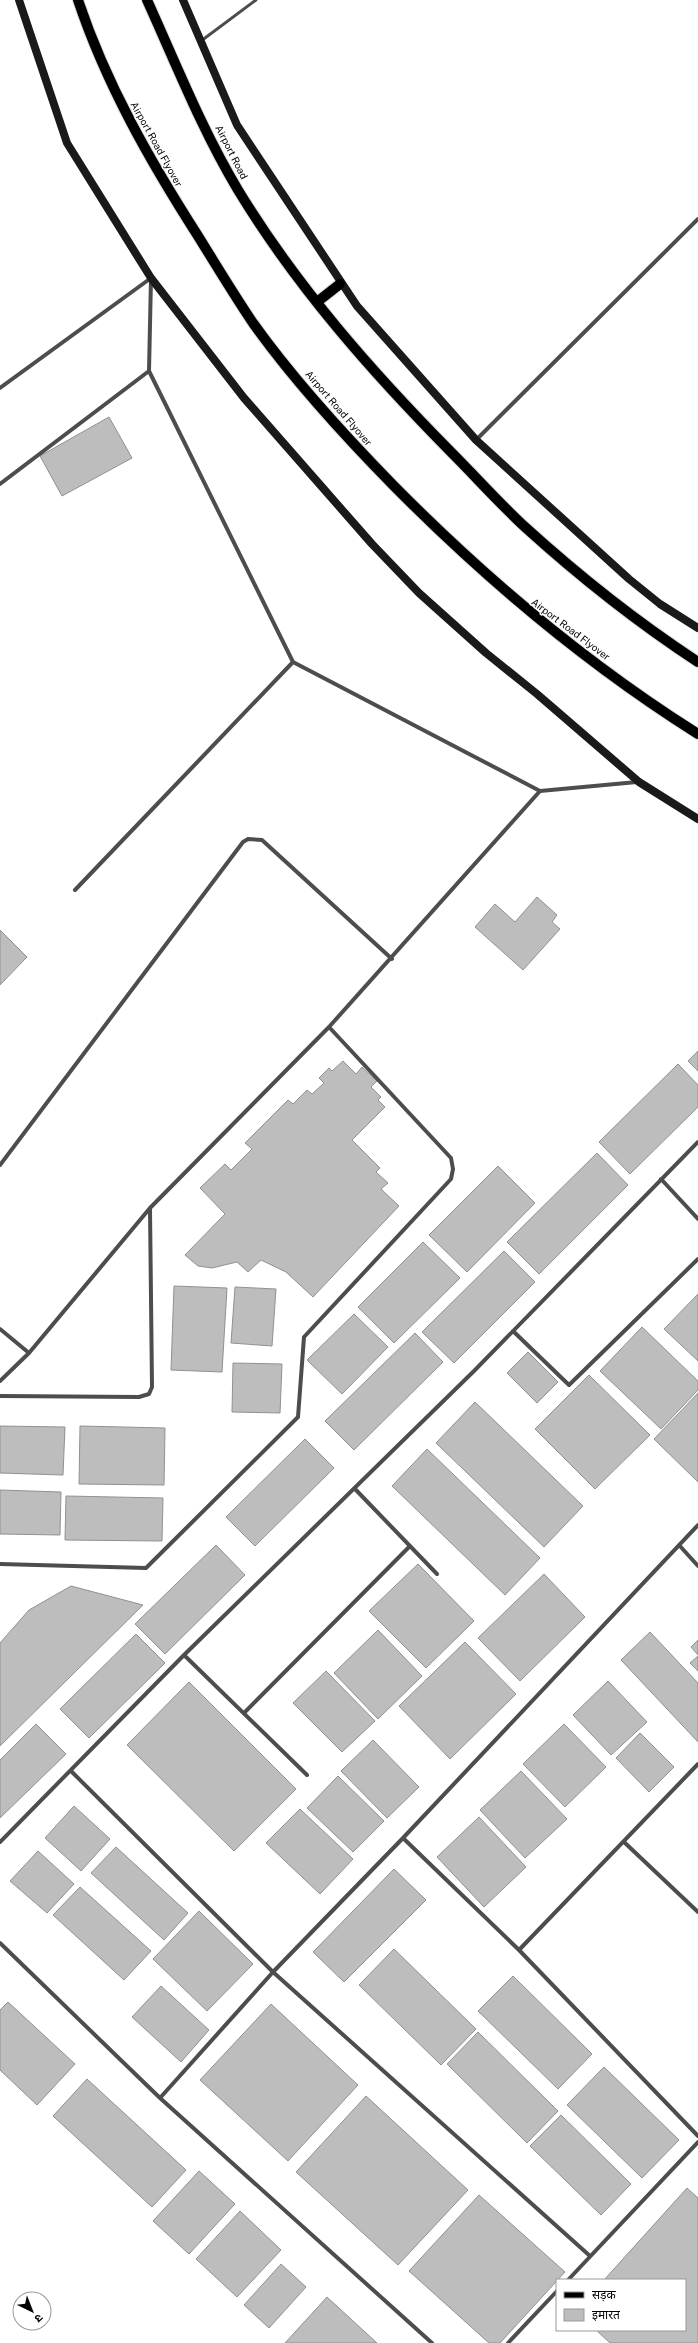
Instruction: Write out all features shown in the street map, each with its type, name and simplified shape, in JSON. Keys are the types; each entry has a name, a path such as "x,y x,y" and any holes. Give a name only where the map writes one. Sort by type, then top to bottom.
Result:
{"main road":[{"name":"Airport Road Flyover","path":"78,0 132,127 163,182 258,329 325,413 440,533 515,600 653,706 698,734"},
{"name":"Airport Road","path":"148,0 186,87 238,190 293,271 317,302"},
{"path":"340,284 317,302 367,362 423,424 524,526 584,578 665,640 698,662"}],"street":[{"path":"19,0 67,143 151,278 244,398 372,544 419,593 486,654 537,694 640,782 698,819"},
{"path":"183,0 237,125 340,284 379,333 476,440 629,579 660,604 698,628"},
{"path":"476,440 698,219"},
{"path":"151,278 149,371 293,662 540,791 640,782"},
{"path":"0,388 151,278"},
{"path":"0,484 149,371"},
{"path":"76,890 293,662"},
{"path":"0,1381 29,1353 150,1208 329,1027 392,959 540,791"},
{"path":"0,1166 243,842 248,839 262,840 392,959"},
{"path":"0,1564 146,1568 298,1417 304,1337 451,1179 453,1169 451,1158 329,1027"},
{"path":"0,1842 184,1655 355,1489 513,1331 698,1142"},
{"path":"661,1179 698,1219"},
{"path":"0,1396 139,1397 149,1394 152,1387 150,1208"},
{"path":"513,1331 569,1385 698,1259"},
{"path":"0,1329 29,1353"},
{"path":"355,1489 437,1574"},
{"path":"160,2098 273,1972 403,1838 698,1525"},
{"path":"245,1712 410,1546"},
{"path":"679,1546 698,1566"},
{"path":"184,1655 245,1712 307,1775"},
{"path":"519,1950 698,1764"},
{"path":"71,1771 273,1972 590,2256"},
{"path":"403,1838 519,1950 698,2136"},
{"path":"624,1842 698,1912"},
{"path":"0,1943 160,2098 432,2343"},
{"path":"569,2279 698,2142"},
{"path":"508,2343 556,2292"}],"lane":[{"path":"201,41 256,0"}],"building":[{"path":"109,417 132,458 62,496 40,456"},
{"path":"537,897 557,915 552,922 560,929 523,970 475,927 495,904 515,922"},
{"path":"0,930 27,957 0,985"},
{"path":"698,1051 698,1071 688,1061"},
{"path":"343,1061 356,1074 362,1067 377,1081 371,1087 381,1097 378,1100 385,1107 352,1140 380,1168 376,1172 388,1183 381,1189 399,1206 313,1297 286,1272 261,1260 248,1272 237,1262 212,1268 198,1266 185,1255 225,1214 200,1188 225,1164 231,1170 252,1149 245,1143 288,1100 293,1104 307,1090 312,1094 324,1083 319,1078 329,1068 332,1071"},
{"path":"678,1064 698,1085 698,1107 630,1174 599,1142"},
{"path":"597,1153 628,1185 539,1274 507,1242"},
{"path":"498,1166 535,1203 467,1272 429,1235"},
{"path":"423,1242 460,1278 394,1343 358,1307"},
{"path":"504,1251 535,1282 454,1363 422,1332"},
{"path":"174,1286 227,1288 222,1372 171,1370"},
{"path":"235,1287 276,1289 272,1346 231,1343"},
{"path":"698,1294 698,1361 664,1329"},
{"path":"354,1314 388,1347 342,1394 307,1360"},
{"path":"642,1327 698,1381 698,1390 661,1429 600,1371"},
{"path":"415,1333 443,1362 354,1450 325,1421"},
{"path":"528,1352 558,1382 537,1403 507,1373"},
{"path":"233,1363 282,1364 280,1413 232,1412"},
{"path":"589,1375 650,1435 595,1489 535,1429"},
{"path":"698,1393 698,1482 654,1439"},
{"path":"475,1402 583,1506 544,1547 436,1443"},
{"path":"0,1426 65,1427 63,1475 0,1473"},
{"path":"80,1426 165,1428 164,1485 79,1484"},
{"path":"305,1439 334,1468 255,1546 226,1517"},
{"path":"427,1449 540,1558 505,1595 392,1486"},
{"path":"0,1490 61,1492 60,1535 0,1534"},
{"path":"66,1496 163,1498 162,1541 65,1540"},
{"path":"216,1545 245,1575 165,1654 135,1624"},
{"path":"418,1564 474,1621 426,1668 369,1611"},
{"path":"544,1574 585,1617 520,1681 478,1638"},
{"path":"71,1586 143,1605 0,1746 0,1643 29,1610"},
{"path":"378,1630 422,1676 378,1719 334,1673"},
{"path":"650,1632 698,1683 698,1742 621,1660"},
{"path":"136,1634 165,1663 89,1738 60,1709"},
{"path":"698,1640 698,1655 691,1647"},
{"path":"465,1642 516,1694 450,1759 399,1706"},
{"path":"698,1656 698,1671 690,1663"},
{"path":"326,1671 375,1721 342,1752 293,1703"},
{"path":"608,1681 647,1722 611,1755 573,1715"},
{"path":"189,1682 296,1789 234,1851 127,1745"},
{"path":"36,1724 66,1754 0,1818 0,1760"},
{"path":"564,1724 606,1767 565,1807 523,1764"},
{"path":"640,1733 674,1767 649,1792 616,1758"},
{"path":"373,1740 419,1787 387,1818 341,1771"},
{"path":"521,1771 567,1819 525,1858 480,1810"},
{"path":"338,1776 384,1821 353,1852 307,1808"},
{"path":"74,1806 110,1839 81,1871 45,1838"},
{"path":"300,1809 353,1859 320,1894 266,1843"},
{"path":"479,1817 526,1867 484,1907 437,1857"},
{"path":"116,1847 188,1913 164,1940 91,1873"},
{"path":"38,1851 74,1884 47,1913 10,1881"},
{"path":"394,1869 426,1900 344,1982 313,1952"},
{"path":"80,1887 151,1951 124,1980 53,1915"},
{"path":"199,1911 253,1964 207,2011 153,1959"},
{"path":"394,1949 476,2029 441,2065 359,1985"},
{"path":"513,1976 592,2054 558,2089 478,2011"},
{"path":"161,1986 209,2030 181,2062 132,2017"},
{"path":"8,2002 75,2064 37,2105 0,2070 0,2010"},
{"path":"271,2004 358,2085 288,2161 200,2080"},
{"path":"478,2032 558,2111 527,2143 447,2064"},
{"path":"604,2067 679,2140 642,2178 567,2105"},
{"path":"87,2079 186,2170 152,2207 53,2116"},
{"path":"366,2096 468,2190 398,2265 296,2172"},
{"path":"561,2115 631,2184 601,2215 530,2146"},
{"path":"199,2171 235,2204 189,2254 153,2221"},
{"path":"687,2188 698,2198 698,2343 610,2343 597,2331 686,2331 686,2279 605,2279"},
{"path":"479,2195 565,2272 559,2279 556,2279 556,2282 500,2343 489,2343 409,2271"},
{"path":"240,2211 281,2250 237,2297 196,2259"},
{"path":"281,2264 306,2287 269,2328 244,2305"},
{"path":"327,2297 377,2343 285,2343"}]}
